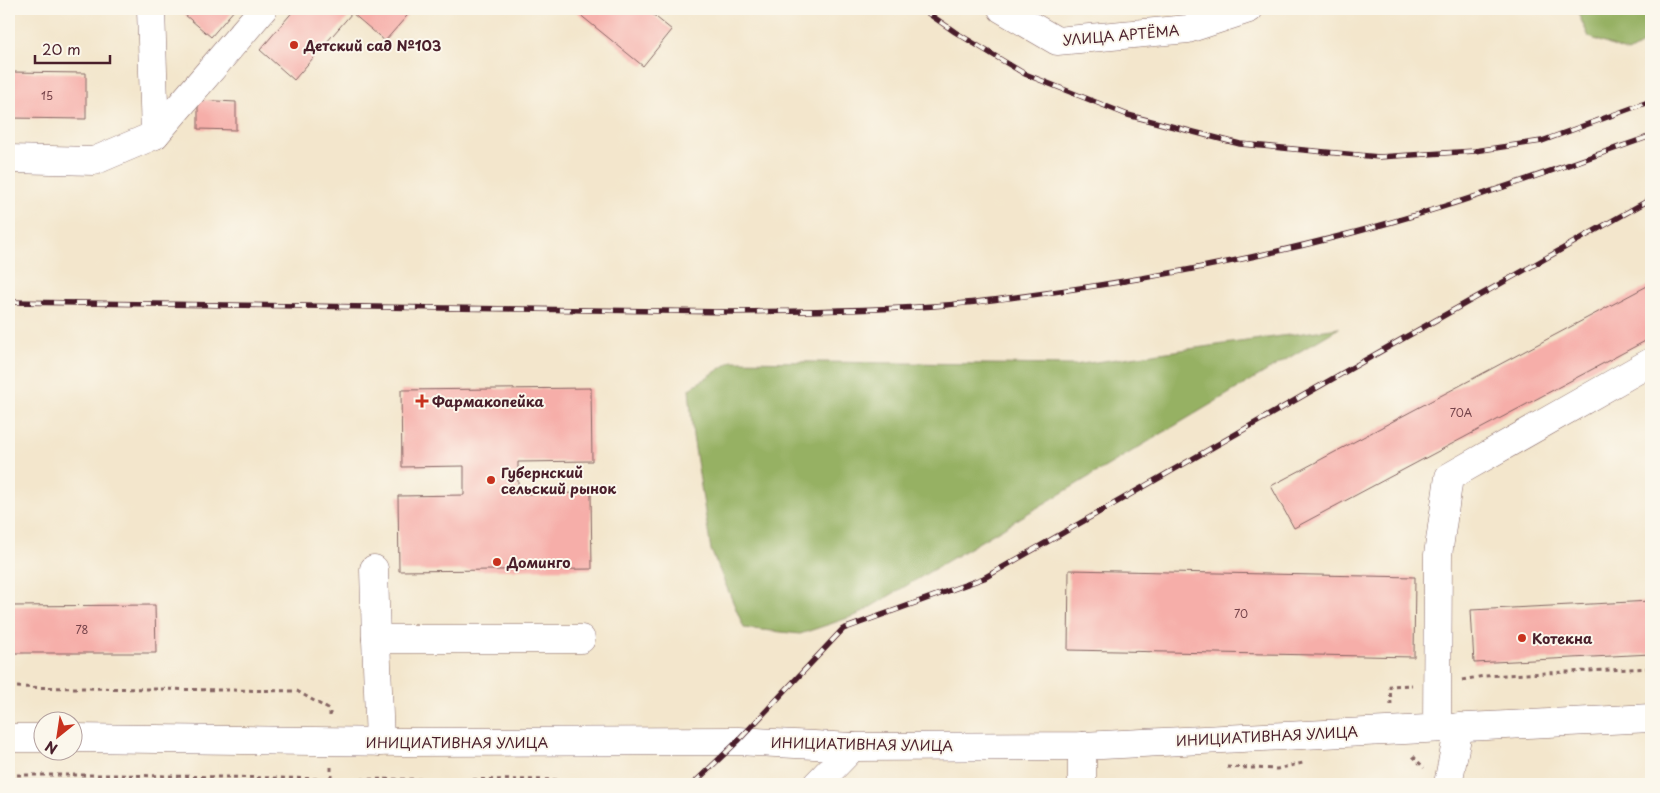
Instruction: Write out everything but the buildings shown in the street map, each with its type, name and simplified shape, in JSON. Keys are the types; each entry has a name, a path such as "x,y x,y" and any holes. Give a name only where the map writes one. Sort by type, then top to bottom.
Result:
{"main road":[{"path":"151,9 155,135"},
{"path":"9,159 94,161 155,135 263,9"},
{"name":"УЛИЦА АРТЁМА","path":"1002,9 1057,41 1249,9"},
{"path":"1438,779 1448,727 1438,685 1438,555 1449,477 1651,362"},
{"path":"374,568 380,742"},
{"path":"376,639 581,639"},
{"name":"ИНИЦИАТИВНАЯ УЛИЦА","path":"82,738 380,742 738,741 853,747 1082,746 1651,718"},
{"path":"9,738 32,738"},
{"path":"1082,746 1082,784"},
{"path":"817,784 853,747"}],"path":[{"path":"1438,685 1484,676 1651,668"},
{"path":"9,687 297,691 330,710 331,779"},
{"path":"1411,753 1438,779"},
{"path":"9,775 585,780 626,784"}],"green space":[{"path":"1576,9 1651,9 1651,39 1628,52 1589,37"},
{"path":"1339,328 857,615 800,634 744,628 711,550 693,436 689,389 732,361 1074,365"}],"railway":[{"path":"922,9 955,32 1025,74 1128,115 1240,144 1379,157 1475,151 1542,141 1651,101"},
{"path":"9,302 730,312 883,309 974,302 1156,276 1310,244 1458,202 1651,136"},
{"path":"693,784 738,741 843,629 984,578 1651,199"}],"place":[{"name":"Детский сад №103","path":"294,45"},
{"name":"Фармакопейка","path":"422,401"},
{"name":"Губернский сельский рынок","path":"491,480"},
{"name":"Доминго","path":"497,562"},
{"name":"Котекна","path":"1522,638"}]}
